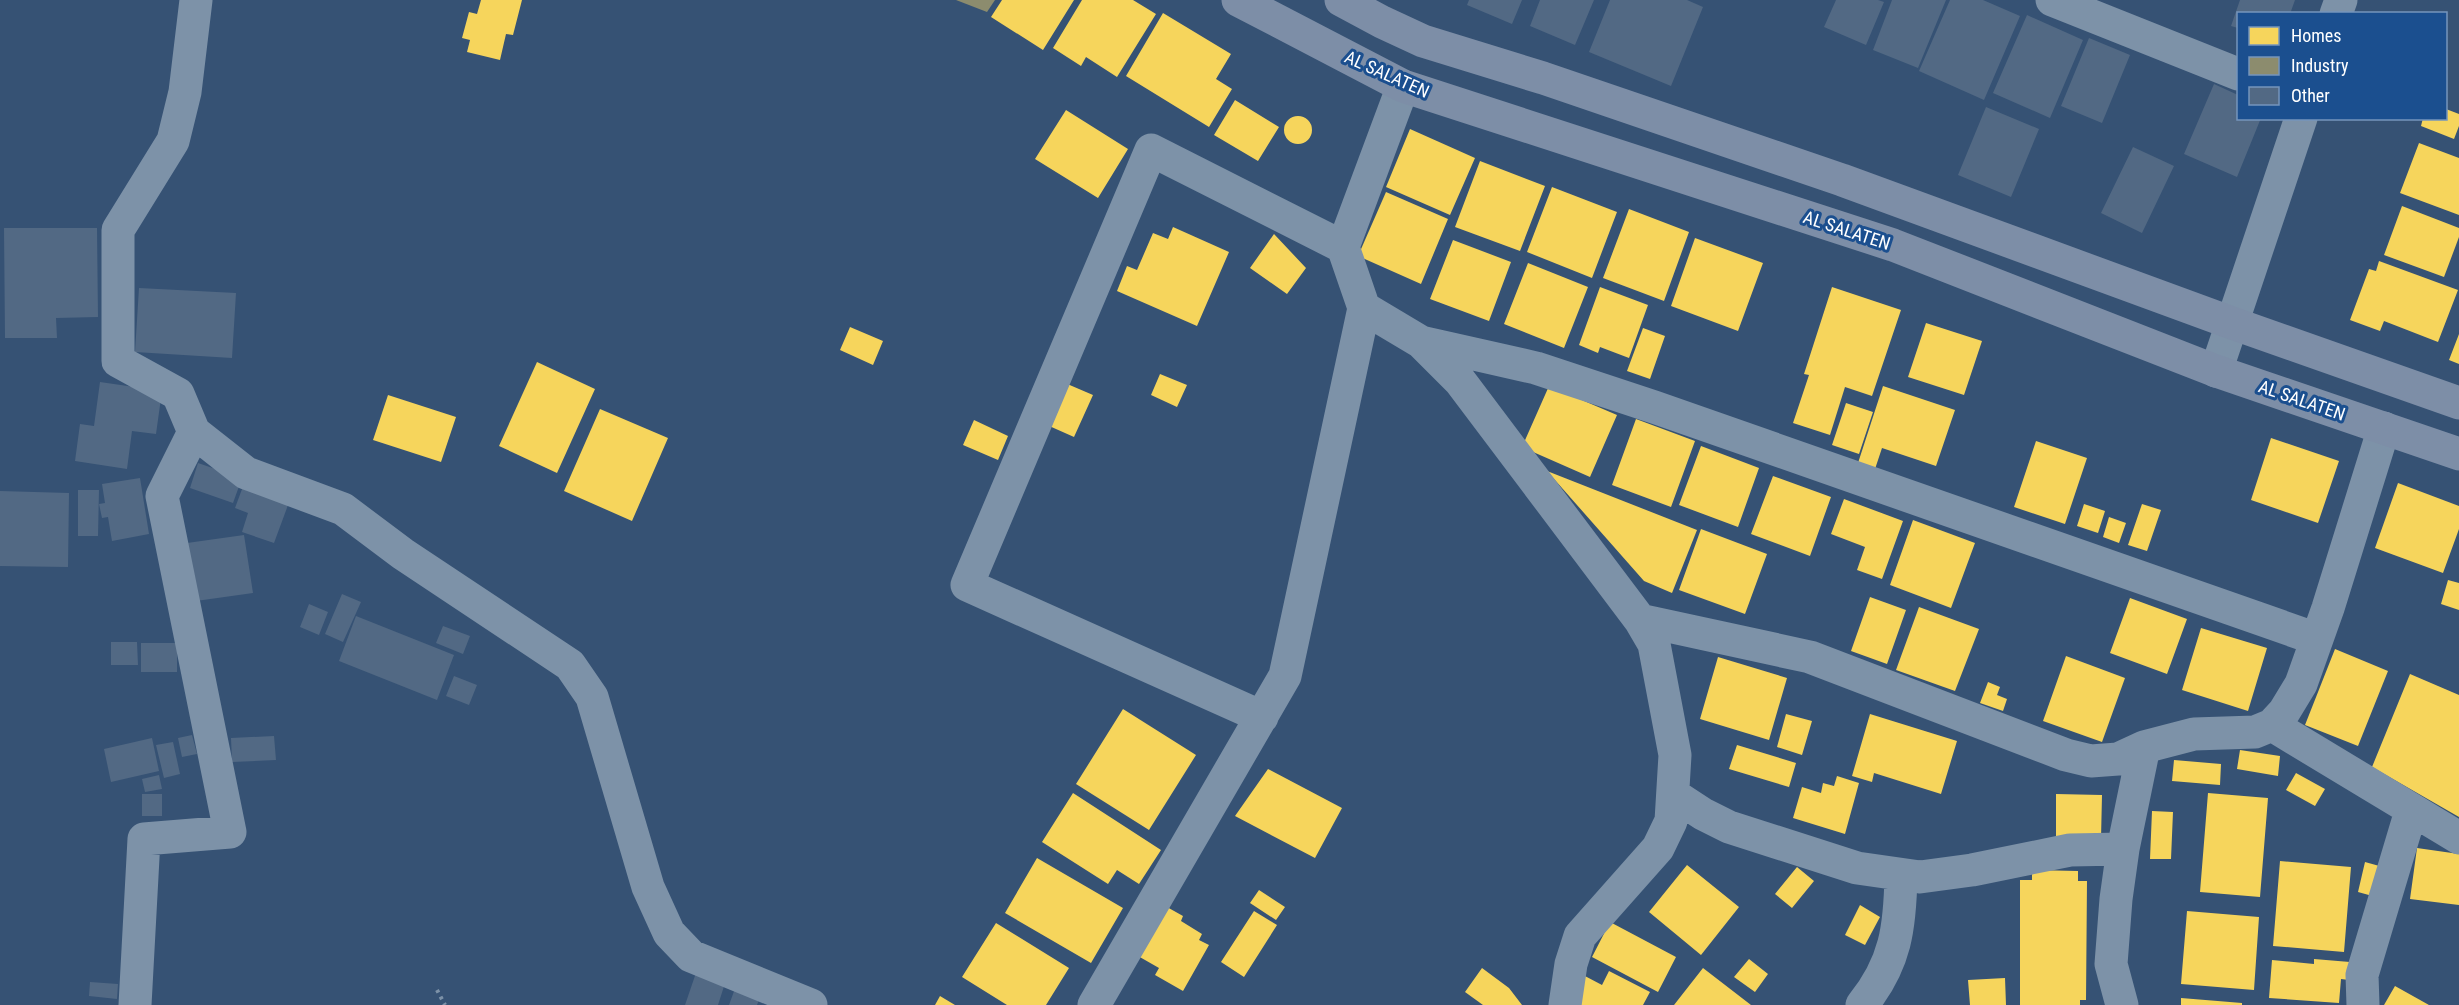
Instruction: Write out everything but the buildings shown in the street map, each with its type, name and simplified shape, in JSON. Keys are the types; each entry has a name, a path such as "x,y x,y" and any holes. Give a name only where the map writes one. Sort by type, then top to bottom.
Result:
{"main road":[{"name":"AL SALATEN","path":"1238,0 1403,86 1893,245 2216,371 2459,454"},
{"path":"1341,0 1423,41 1543,78 1842,180 2232,323 2459,403"}],"street":[{"path":"196,0 185,92 173,141 118,230 118,360 178,394 194,432 246,473 343,509 403,554 570,664 592,697 648,887 669,933 691,956 811,1005"},
{"path":"2052,0 2237,74"},
{"path":"1094,1005 1286,676 1364,308 1343,247 1403,86"},
{"path":"2216,371 2300,120"},
{"path":"1262,717 967,585 1151,150 1343,247"},
{"path":"1364,308 1421,342 1460,381 1640,620 1654,644 1675,755 1671,821 1658,848 1580,936 1570,964 1565,1005"},
{"path":"1421,342 1536,368 2317,639"},
{"path":"1640,620 1810,657 2074,757 2091,761 2118,759 2144,747 2194,734 2255,732 2272,725 2284,712 2301,684 2385,428"},
{"path":"135,1005 144,839 230,832 162,496 194,432"},
{"path":"2272,725 2459,838"},
{"path":"2122,1005 2111,964 2116,899 2123,849 2144,747"},
{"path":"1674,795 1703,814 1729,827 1857,868 1901,875 1920,877 1972,870 2070,850 2123,849"},
{"path":"2363,1005 2362,975 2411,811"},
{"path":"1862,1005 1873,991 1893,953 1900,912 1901,875"}],"path":[{"path":"437,990 445,1005"}]}
